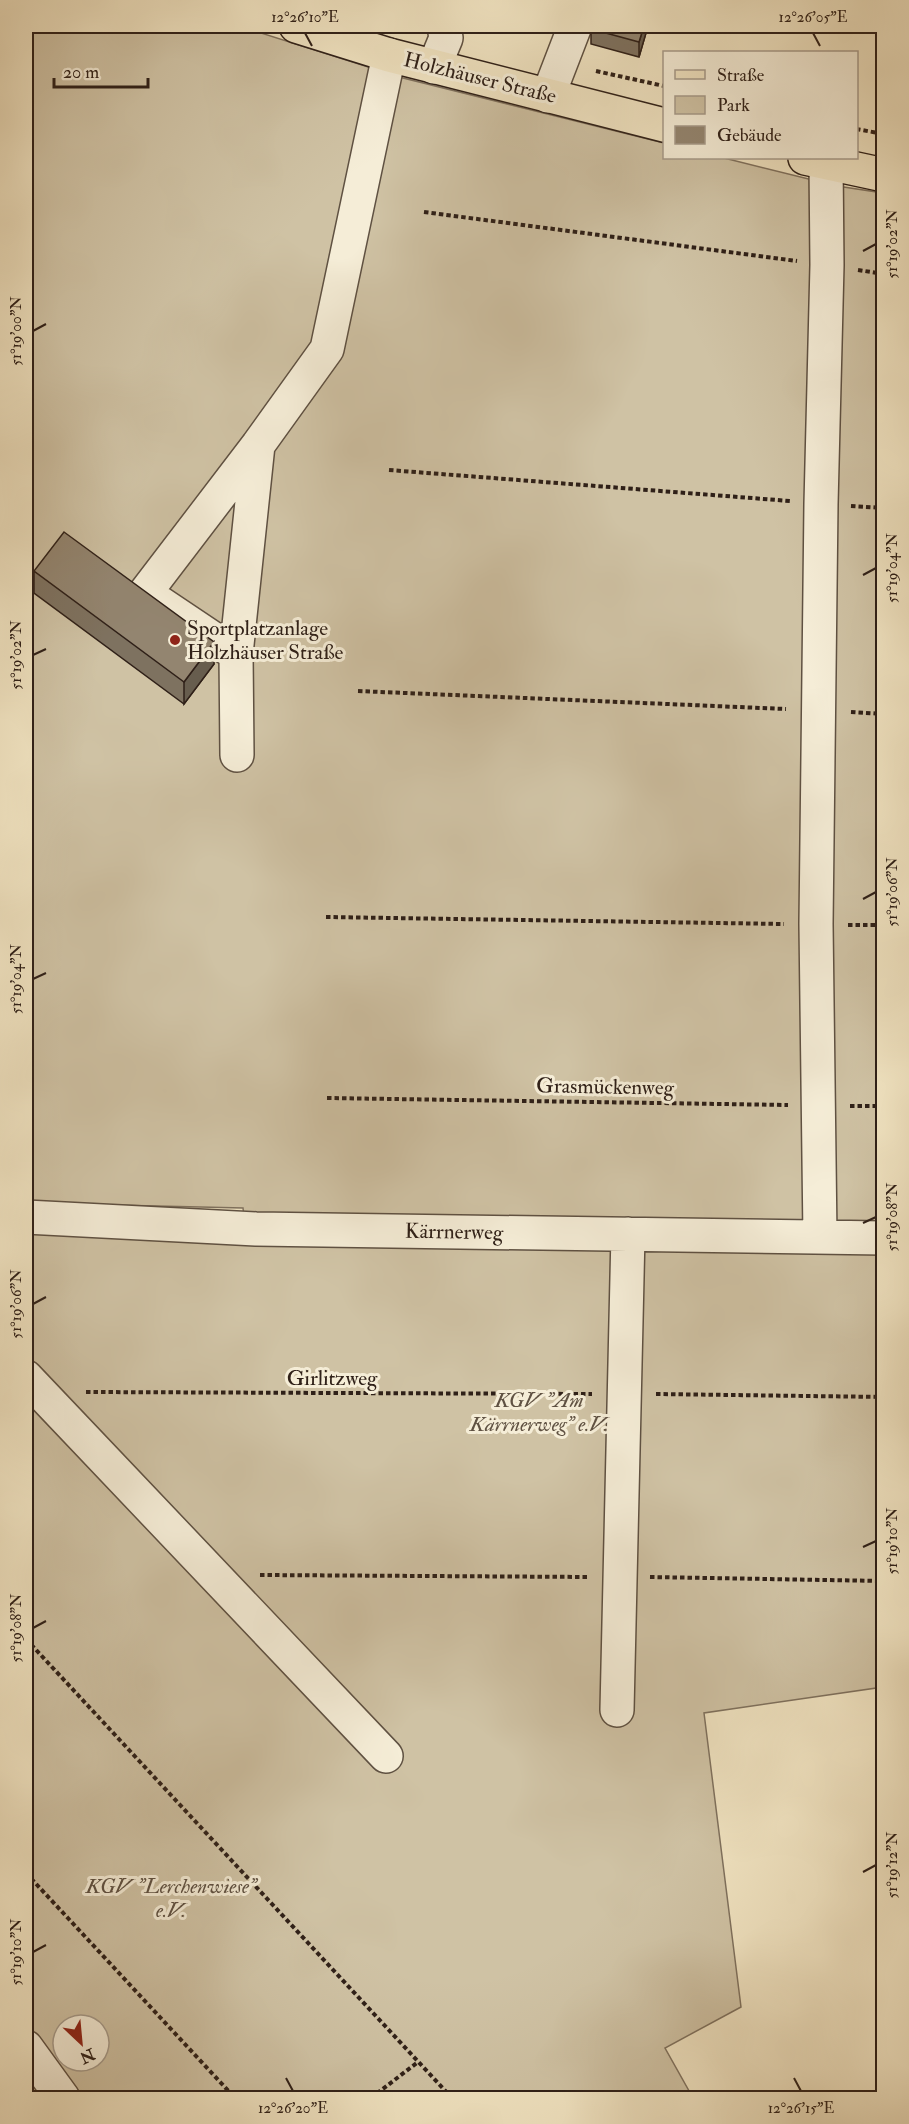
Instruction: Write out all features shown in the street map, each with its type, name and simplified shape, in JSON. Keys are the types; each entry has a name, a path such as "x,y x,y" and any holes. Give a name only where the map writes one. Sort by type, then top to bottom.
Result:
{"main road":[{"name":"Holzhäuser Straße","path":"296,26 389,55 663,125"},
{"path":"816,160 884,175"}],"street":[{"path":"434,67 446,38 444,26"},
{"path":"548,96 575,26"},
{"path":"236,654 145,593 258,445 327,349 389,55"},
{"path":"816,160 827,265 821,504 816,924 816,1105 820,1237"},
{"path":"237,755 236,654 258,445"},
{"name":"Kärrnerweg","path":"26,1217 256,1229 884,1238"},
{"path":"617,1710 628,1234"},
{"path":"33,1384 386,1756"},
{"path":"26,2047 63,2098"}],"path":[{"path":"858,129 884,134"},
{"path":"424,213 884,274"},
{"path":"389,470 884,508"},
{"path":"358,691 884,714"},
{"path":"326,917 816,924"},
{"name":"Grasmückenweg","path":"327,1098 884,1106"},
{"name":"Girlitzweg","path":"33,1384 884,1398"},
{"path":"216,1575 884,1581"},
{"path":"26,1639 452,2098"},
{"path":"26,1873 235,2098"},
{"path":"371,2098 418,2062"}],"green space":[{"name":"KGV \"Am Kärrnerweg\" e.V.","path":"26,26 239,26 403,78 663,143 663,159 728,159 837,186 883,193 883,1687 704,1713 741,2007 665,2048 693,2098 26,2098 26,1227 246,1235 243,1208 26,1203"}],"building":[{"path":"592,26 644,26 639,42 591,29"},
{"path":"64,532 214,642 184,682 34,571"}],"place":[{"name":"Sportplatzanlage Holzhäuser Straße","path":"175,640"}],"park label":[{"name":"KGV \"Lerchenwiese\" e.V.","path":"171,1898"}]}
